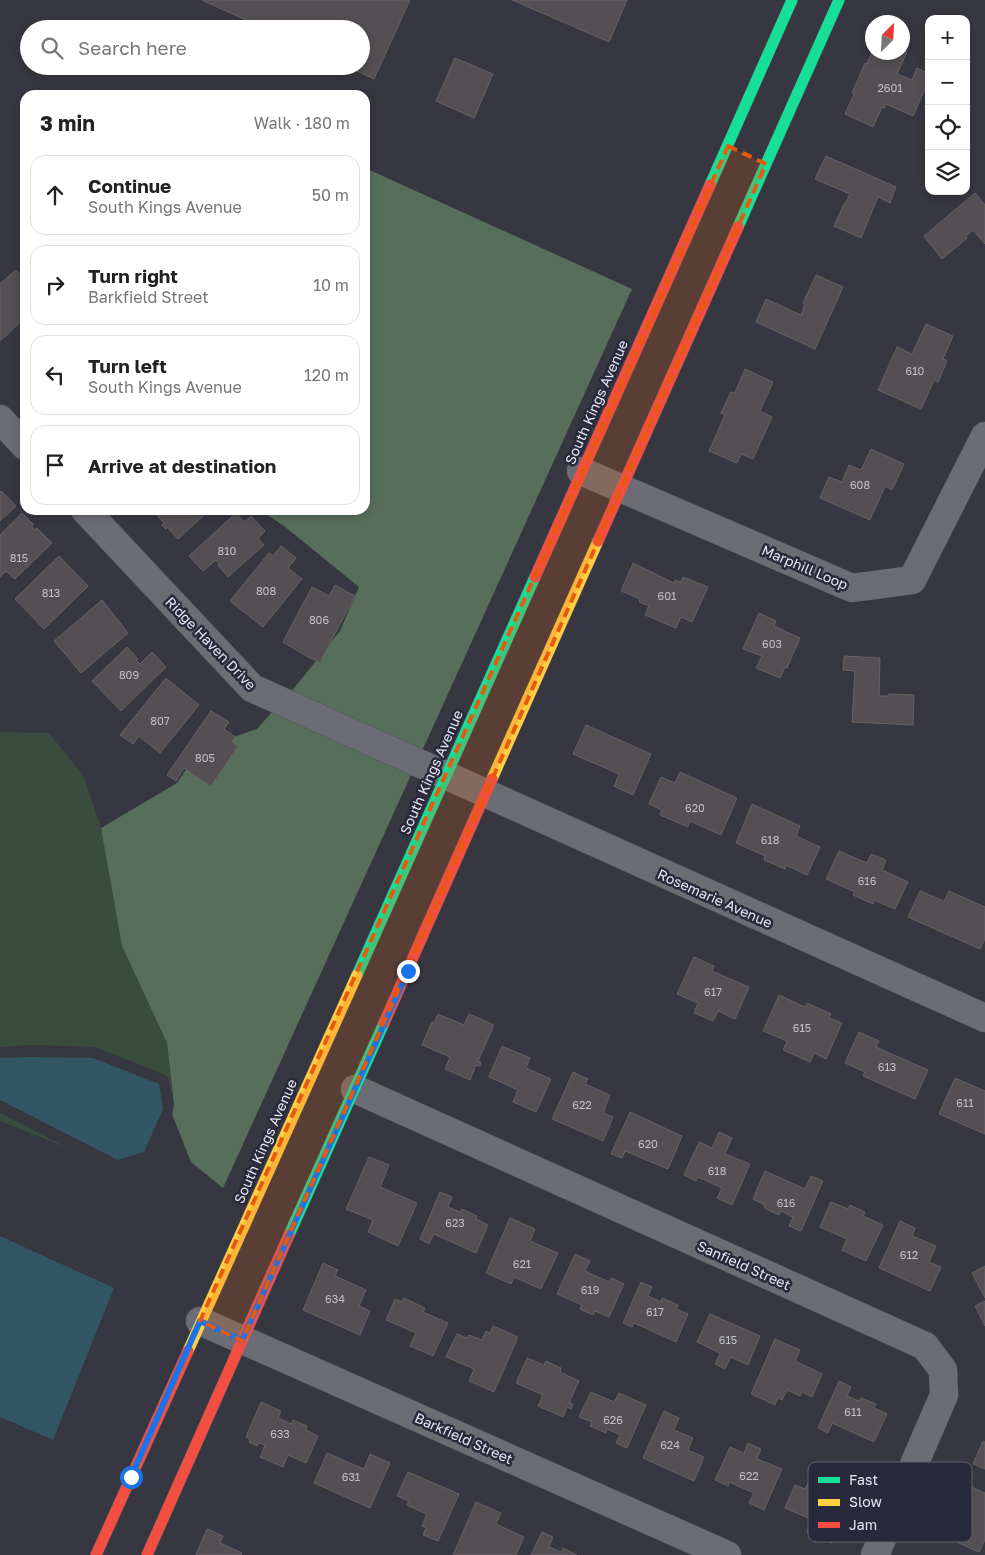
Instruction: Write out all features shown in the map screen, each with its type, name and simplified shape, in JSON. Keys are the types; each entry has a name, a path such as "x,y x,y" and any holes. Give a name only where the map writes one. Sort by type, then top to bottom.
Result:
{"main road":[{"name":"South Kings Avenue","path":"96,1555 446,777 581,471 732,148 792,0"},
{"path":"147,1555 486,795 762,162 839,0"}],"street":[{"path":"0,420 20,441"},
{"name":"Marphill Loop","path":"581,471 852,588 912,580 985,436"},
{"name":"Ridge Haven Drive","path":"90,515 252,688 446,777"},
{"name":"Rosemarie Avenue","path":"446,777 985,1018"},
{"name":"Sanfield Street","path":"355,1089 925,1346 943,1370 944,1395 915,1462"},
{"name":"Barkfield Street","path":"200,1321 727,1555"},
{"name":"Sanfield Street","path":"875,1555 881,1542"}],"highlighted area":[{"path":"728,146 766,164 242,1341 200,1321"}],"green space":[{"path":"370,170 632,289 422,751 291,692 340,631 359,587 284,526 268,515 370,515"},
{"path":"272,712 411,775 223,1188 191,1162 172,1114 174,1105 167,1043 122,946 101,828 177,783 200,749 257,729"},
{"path":"0,732 49,733 83,775 101,828 122,946 167,1043 172,1095 168,1078 163,1074 95,1047 31,1045 0,1047"},
{"path":"0,1113 68,1148 0,1121"}],"water":[{"path":"0,1058 93,1058 159,1084 163,1109 144,1152 118,1160 0,1100"},
{"path":"0,1236 114,1288 53,1440 0,1417"}],"building":[{"path":"202,0 410,0 374,79 365,75 370,75 370,20 245,20"},
{"path":"512,0 627,0 609,42"},
{"path":"455,58 493,74 474,118 436,101"},
{"path":"869,60 903,60 897,74 912,80 917,68 925,72 925,89 913,116 886,104 884,108 882,107 873,127 845,114 865,63 867,64"},
{"path":"826,156 896,187 890,203 878,197 861,238 834,226 850,194 815,179"},
{"path":"975,193 985,205 985,244 973,230 965,237 967,238 942,259 924,236"},
{"path":"16,270 20,275 20,323 0,341 0,284"},
{"path":"816,275 843,287 815,349 756,322 766,299 801,315 805,304 803,303"},
{"path":"926,324 953,336 943,359 947,361 938,382 934,380 921,409 878,390 897,347 912,354"},
{"path":"745,369 773,382 760,411 772,417 753,459 741,454 737,463 709,451 725,415 721,413 731,392 735,393"},
{"path":"871,449 904,464 892,490 885,486 870,520 820,498 829,477 842,482 849,465 861,470"},
{"path":"0,492 16,506 0,521"},
{"path":"20,515 24,515 33,524 32,526 35,530 37,528 52,543 15,579 6,571 0,577 0,535"},
{"path":"157,515 204,515 178,539 167,527 166,529 162,525 164,523"},
{"path":"234,515 238,515 244,522 251,516 265,531 258,538 264,545 228,577 216,560 203,571 189,556"},
{"path":"281,546 296,558 288,568 302,579 263,627 230,601 269,553 273,556"},
{"path":"59,556 88,586 44,629 15,599"},
{"path":"633,563 674,583 675,580 681,582 683,577 708,587 692,622 681,617 676,628 645,615 649,606 639,602 640,599 621,591"},
{"path":"335,585 355,596 320,662 283,642 312,587 329,596"},
{"path":"102,600 128,633 81,673 54,641"},
{"path":"759,613 776,621 774,626 800,638 787,668 785,667 780,678 756,668 762,656 743,649"},
{"path":"127,647 140,664 152,652 166,667 121,711 92,681"},
{"path":"844,656 880,658 879,696 889,696 889,694 914,695 913,725 852,722 855,671 843,670"},
{"path":"166,678 199,705 160,753 139,736 133,744 120,735"},
{"path":"211,711 229,722 224,729 235,737 232,742 238,746 211,786 184,768 176,781 167,775"},
{"path":"586,725 651,754 633,795 614,786 619,774 573,754"},
{"path":"680,772 737,798 721,835 690,821 688,827 660,815 662,810 649,804 661,777 675,783"},
{"path":"752,804 800,826 796,836 820,847 807,875 786,865 785,869 764,860 765,856 736,843"},
{"path":"839,851 867,863 871,854 886,860 882,870 908,882 895,909 874,900 873,904 853,895 855,892 826,879"},
{"path":"920,891 944,901 949,891 985,907 985,939 980,949 908,917"},
{"path":"694,957 714,966 712,971 749,987 735,1019 718,1011 713,1021 694,1013 698,1003 677,994"},
{"path":"779,995 805,1007 807,1003 831,1014 829,1018 842,1023 826,1059 814,1053 810,1062 783,1050 787,1041 763,1031"},
{"path":"438,1014 464,1025 469,1014 494,1025 478,1061 481,1062 480,1066 476,1065 470,1080 445,1069 450,1057 422,1045 432,1022 434,1023"},
{"path":"859,1032 879,1041 876,1047 928,1070 915,1099 863,1076 865,1072 845,1063"},
{"path":"502,1046 530,1058 526,1068 551,1079 536,1112 513,1102 518,1090 489,1077"},
{"path":"573,1072 588,1079 585,1084 610,1095 603,1113 613,1117 603,1141 552,1119"},
{"path":"955,1078 985,1091 985,1134 939,1114"},
{"path":"630,1112 682,1136 668,1169 625,1151 622,1158 611,1154"},
{"path":"719,1132 732,1138 725,1154 750,1164 732,1205 717,1198 722,1188 698,1177 696,1181 684,1175 699,1142 712,1148"},
{"path":"369,1157 389,1165 380,1187 417,1203 398,1246 368,1232 373,1220 346,1209"},
{"path":"765,1171 805,1189 811,1176 823,1181 801,1231 789,1226 793,1217 781,1211 779,1215 764,1208 765,1205 753,1199"},
{"path":"440,1192 452,1197 448,1207 460,1212 462,1209 477,1216 476,1219 488,1225 476,1253 434,1234 429,1244 420,1239"},
{"path":"831,1202 848,1209 850,1205 865,1212 863,1216 883,1225 866,1261 842,1250 847,1239 820,1227"},
{"path":"510,1218 535,1229 530,1241 558,1253 541,1289 514,1277 511,1284 486,1273"},
{"path":"900,1221 915,1228 912,1236 936,1246 929,1262 941,1267 930,1291 879,1268"},
{"path":"575,1254 590,1261 585,1271 609,1282 611,1278 624,1284 609,1317 595,1311 593,1315 580,1309 582,1305 557,1294"},
{"path":"323,1263 338,1270 335,1276 366,1290 359,1306 370,1311 360,1335 303,1310"},
{"path":"985,1266 985,1298 972,1273"},
{"path":"641,1282 652,1287 648,1296 661,1302 662,1298 678,1305 676,1309 688,1314 676,1342 634,1323 632,1327 623,1323"},
{"path":"404,1298 425,1308 423,1312 448,1323 433,1356 410,1346 416,1333 386,1320 395,1299 402,1302"},
{"path":"985,1301 985,1326 975,1306"},
{"path":"710,1314 760,1336 748,1365 731,1357 725,1369 715,1364 720,1353 697,1342"},
{"path":"493,1326 518,1337 494,1392 469,1381 474,1369 446,1357 457,1334 467,1338 469,1335 482,1340 486,1331 490,1333"},
{"path":"775,1339 800,1350 795,1361 822,1374 812,1397 802,1392 800,1396 787,1390 782,1400 778,1398 775,1405 751,1394"},
{"path":"527,1358 544,1365 546,1361 561,1368 560,1372 579,1381 569,1403 573,1404 571,1409 567,1407 563,1417 538,1406 543,1395 516,1383"},
{"path":"839,1381 851,1387 847,1396 859,1401 861,1398 876,1404 874,1408 887,1414 874,1442 832,1423 828,1433 818,1428"},
{"path":"591,1392 614,1402 619,1393 646,1405 627,1448 616,1443 620,1435 607,1429 606,1433 590,1426 592,1422 579,1417"},
{"path":"261,1402 281,1411 278,1418 291,1424 293,1420 307,1426 306,1430 318,1436 306,1463 288,1455 283,1467 260,1457 265,1445 259,1443 257,1446 249,1442 250,1439 246,1437"},
{"path":"664,1411 679,1418 674,1430 693,1438 688,1450 704,1457 694,1481 643,1458"},
{"path":"983,1441 985,1442 985,1469 973,1464"},
{"path":"748,1443 761,1449 757,1459 782,1469 764,1510 749,1503 754,1493 729,1482 728,1486 715,1480 730,1447 744,1453"},
{"path":"327,1453 364,1469 370,1454 390,1463 370,1508 314,1483"},
{"path":"408,1472 459,1494 438,1541 423,1535 426,1528 422,1526 427,1514 407,1505 409,1501 397,1496"},
{"path":"808,1484 808,1518 785,1508 795,1485 805,1489"},
{"path":"972,1487 985,1493 985,1540 979,1552 957,1542 972,1542"},
{"path":"476,1502 501,1513 496,1524 524,1537 516,1555 453,1555"},
{"path":"207,1529 223,1536 220,1543 242,1553 241,1555 196,1555"},
{"path":"542,1532 553,1537 549,1547 561,1552 563,1548 577,1555 531,1555"}],"traffic: fast":[{"path":"710,185 792,0"},
{"path":"738,227 839,0"},
{"path":"357,975 535,577"},
{"path":"289,1235 384,1023"}],"traffic: slow":[{"path":"492,779 598,541"},
{"path":"188,1351 357,975"}],"traffic: jam":[{"path":"535,577 710,185"},
{"path":"598,541 738,227"},
{"path":"384,1023 492,779"},
{"path":"147,1555 289,1235"},
{"path":"96,1555 188,1351"}],"route":[{"path":"131,1477 200,1321 242,1340 408,971"}]}
